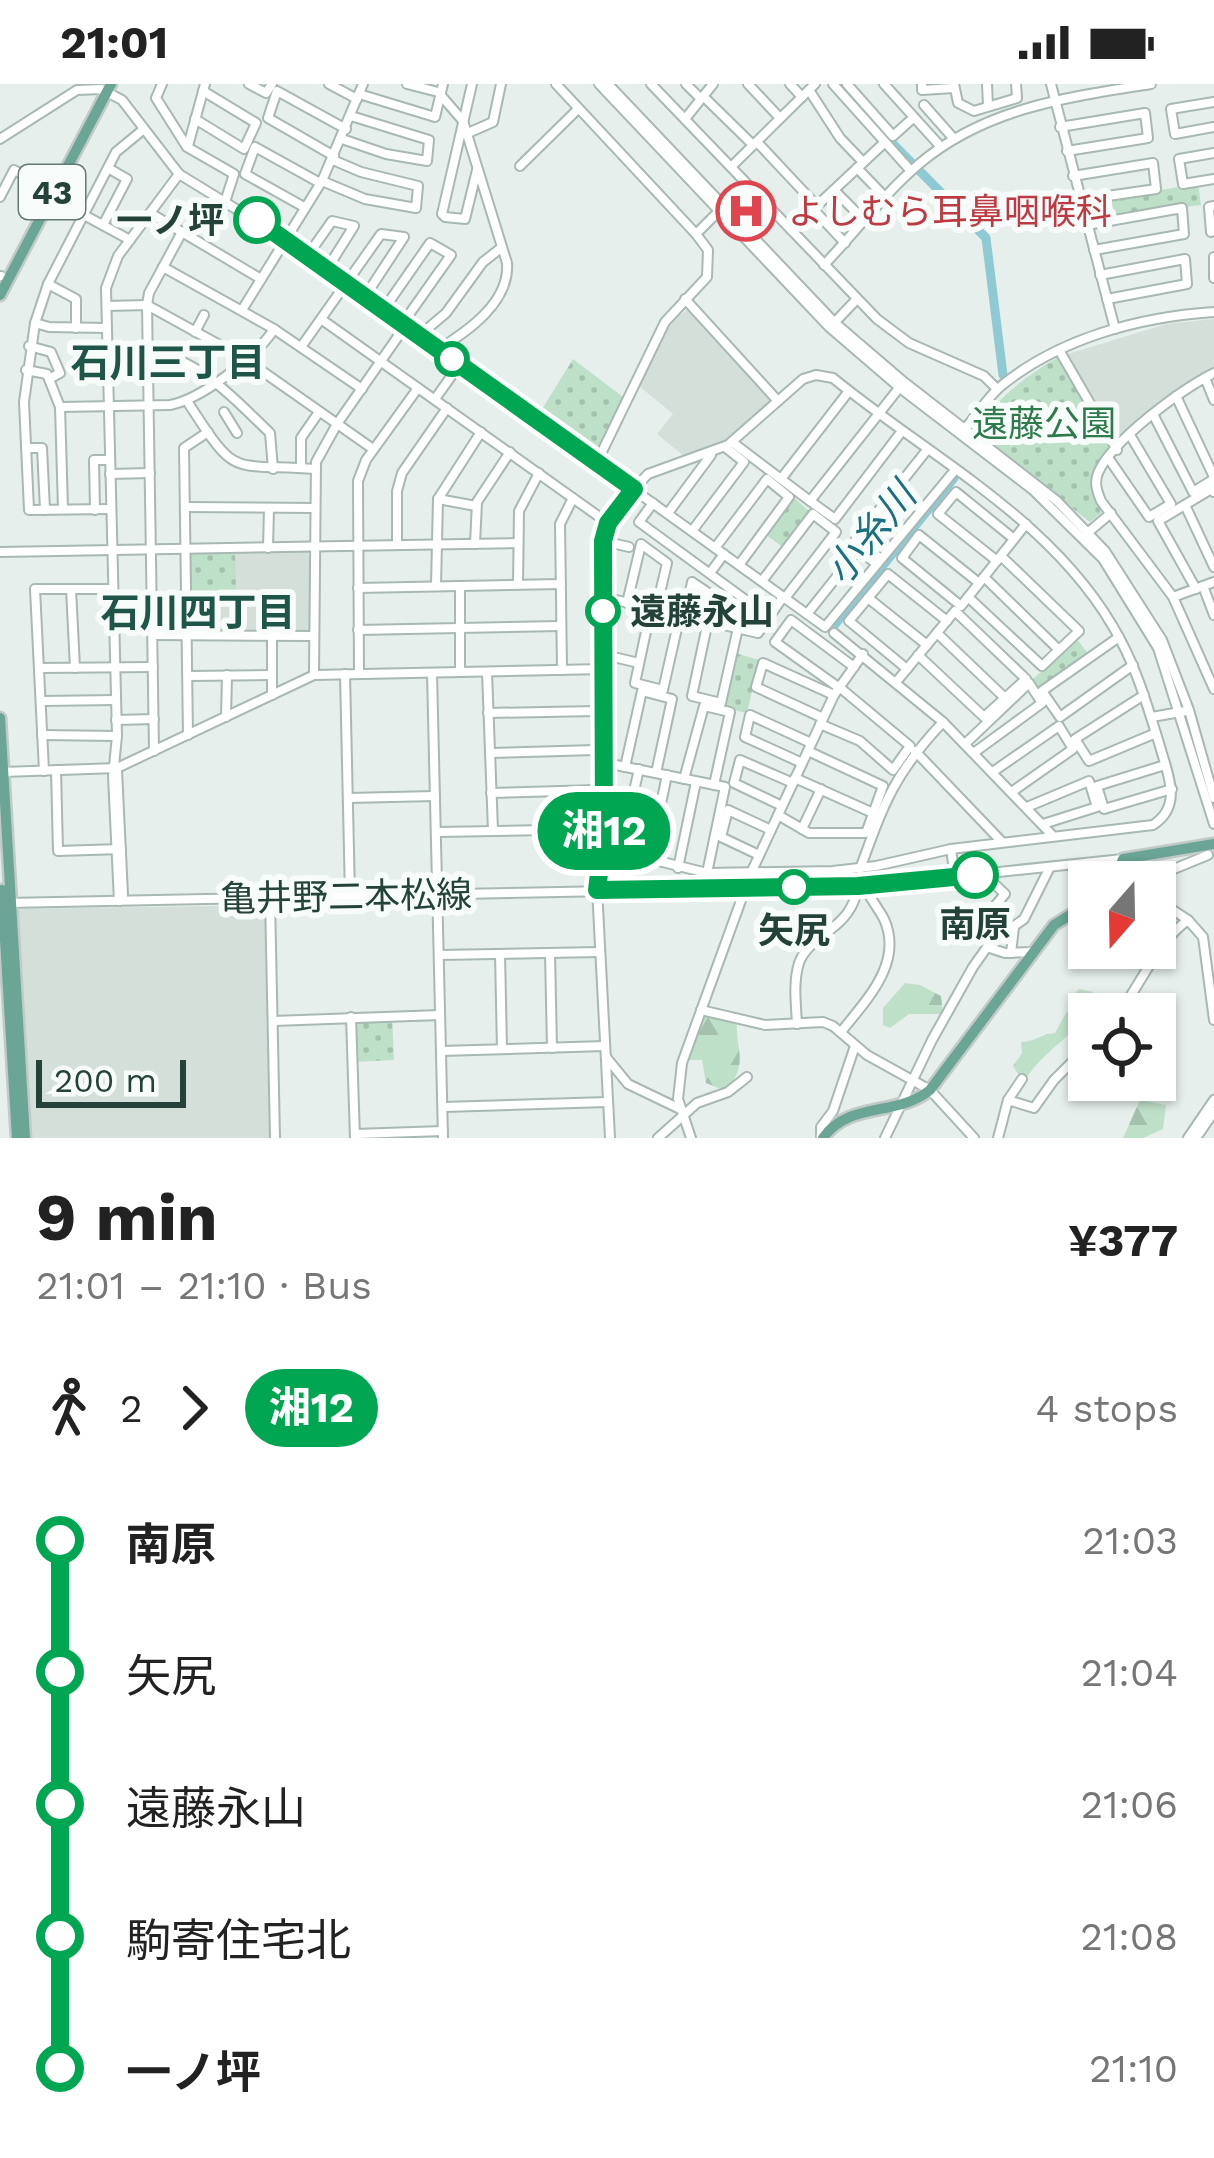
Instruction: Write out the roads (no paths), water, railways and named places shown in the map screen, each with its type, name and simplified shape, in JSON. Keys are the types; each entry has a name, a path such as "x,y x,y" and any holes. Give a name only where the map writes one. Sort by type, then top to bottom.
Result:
{"main road":[{"name":"43","path":"0,277 106,87"},
{"name":"43","path":"0,295 106,87"},
{"path":"0,718 5,1067 21,1138"},
{"path":"1123,859 1211,850"},
{"path":"0,854 21,1138"},
{"path":"822,1138 851,1114 902,1106 930,1090 1033,952 1068,915"}],"street":[{"path":"162,84 156,98 187,147 234,174 225,202"},
{"path":"249,84 266,93 272,84"},
{"path":"329,84 434,117 442,89"},
{"path":"407,84 442,89 463,121 507,263 506,284 478,322 440,350"},
{"path":"472,84 445,217 465,219 478,166"},
{"path":"468,133 491,124 501,84"},
{"path":"556,84 696,234 708,250 710,268 702,284 664,322 597,462"},
{"path":"651,84 856,300 909,343 984,376 997,389"},
{"path":"686,84 755,144 844,243"},
{"path":"685,119 713,84"},
{"path":"748,84 780,118"},
{"path":"790,84 809,90 886,198"},
{"path":"884,84 941,147"},
{"path":"922,84 922,90 954,86 958,103 974,111 1017,98 1016,84"},
{"path":"987,84 988,105"},
{"path":"1051,84 1115,328"},
{"path":"824,265 915,168 954,139 992,119 1052,100 1145,84"},
{"path":"840,85 893,136 914,118"},
{"path":"840,85 884,142 915,168"},
{"path":"610,86 832,324 962,433 1058,501 1086,534 1144,620 1185,711 1214,798"},
{"path":"610,86 720,209"},
{"path":"0,139 77,90 106,87 122,100 179,174 327,268 825,627 955,470"},
{"path":"187,147 204,87 256,123 244,149 195,119"},
{"path":"730,167 809,90"},
{"path":"305,208 245,174 255,147 365,199 416,208 418,187 362,172 268,118 277,92 386,154 427,161 429,140 351,116"},
{"path":"242,310 334,158 360,92"},
{"path":"1214,102 1171,109 1175,134 1214,128"},
{"path":"924,105 954,139"},
{"path":"520,166 577,110"},
{"path":"1060,127 1144,113 1148,138 1066,152"},
{"path":"111,509 29,510 26,370 48,284 116,152 144,129"},
{"path":"790,230 884,142"},
{"path":"1214,153 1179,159 1183,184 1214,179"},
{"path":"1073,176 1153,163 1156,189 1080,200"},
{"path":"103,225 127,179 108,168"},
{"path":"0,197 14,170 48,187"},
{"path":"119,901 113,776 117,736 108,277 179,174"},
{"path":"834,190 865,221"},
{"path":"1214,206 1209,207 1210,232 1214,231"},
{"path":"1087,225 1182,208 1184,234 1094,250"},
{"path":"696,234 720,209"},
{"path":"149,213 261,279"},
{"path":"83,214 130,240"},
{"path":"308,255 332,220 354,226 327,268"},
{"path":"154,751 147,305 182,232"},
{"path":"301,347 381,234 404,237 365,296"},
{"path":"314,675 315,469 337,424 452,255 430,243 384,309"},
{"path":"420,335 446,313 483,262 501,248"},
{"path":"1214,257 1214,278"},
{"path":"1100,275 1185,259 1187,284 1107,299"},
{"path":"163,267 274,329 362,389"},
{"path":"48,284 76,299 76,328"},
{"path":"685,299 778,400"},
{"path":"832,324 856,300"},
{"path":"106,305 147,305 245,359 374,449"},
{"path":"962,433 997,389 1059,350 1115,328 1214,312"},
{"path":"195,332 204,316"},
{"path":"321,319 608,523"},
{"path":"35,323 107,328"},
{"path":"60,407 187,400 266,343 274,329"},
{"path":"29,346 51,352 60,373 48,380"},
{"path":"1059,350 1117,450"},
{"path":"147,353 165,354 215,382 242,407 273,437 272,469"},
{"path":"435,399 460,364"},
{"path":"26,370 46,374 60,407 62,509"},
{"path":"1214,400 1209,375 1176,396 1109,459 1098,473 1096,487 1173,596 1214,689"},
{"path":"600,847 707,873 860,869 951,849 1154,825 1170,808 1172,789 1133,665 1077,577 1027,524 833,378 803,379 729,445 660,467 634,489 608,523 603,541 597,890 610,1138"},
{"path":"810,500 902,385"},
{"path":"359,674 358,481 374,449 418,387"},
{"path":"781,478 849,391"},
{"path":"1153,414 1193,491 1214,478 1176,396"},
{"path":"187,400 231,461 253,469 315,469"},
{"path":"237,433 225,415 242,407"},
{"path":"397,545 397,491 402,473 447,408"},
{"path":"301,468 301,438 319,412"},
{"path":"729,445 835,519 902,431"},
{"path":"188,735 184,448 208,432"},
{"path":"436,586 438,499 481,432"},
{"path":"1109,459 1149,517 1171,504 1130,436"},
{"path":"692,531 744,462 729,445"},
{"path":"26,448 42,448 45,510"},
{"path":"879,561 856,539 927,450"},
{"path":"475,544 476,506 510,452"},
{"path":"668,513 712,454"},
{"path":"95,510 94,460 110,460"},
{"path":"110,474 150,473"},
{"path":"518,584 519,511 539,473"},
{"path":"710,574 766,478 789,496 739,565"},
{"path":"1214,492 1213,488 1158,521 1214,615"},
{"path":"968,597 1042,666 1079,631 999,558 938,514 956,492 1014,539"},
{"path":"562,670 561,518 573,498"},
{"path":"438,499 476,506"},
{"path":"653,502 639,522 769,616"},
{"path":"1185,505 1214,567"},
{"path":"185,507 314,508"},
{"path":"268,548 269,508"},
{"path":"1086,534 1111,513"},
{"path":"603,597 758,633 836,532 814,514 762,581"},
{"path":"1027,524 1014,539 982,580 961,606 902,558 920,535 982,580 1059,650"},
{"path":"603,541 625,544"},
{"path":"0,552 518,543"},
{"path":"628,602 641,544 667,563 635,683 663,690 692,581 719,600 692,696 721,703 738,628"},
{"path":"807,614 858,550 879,561"},
{"path":"907,668 849,621 888,574 947,621"},
{"path":"1173,596 1214,583"},
{"path":"358,588 561,584"},
{"path":"460,586 460,672"},
{"path":"44,771 34,589 112,589"},
{"path":"71,589 75,668"},
{"path":"868,598 927,645"},
{"path":"897,681 907,668 955,611 1026,679 984,718 918,655"},
{"path":"837,690 763,663 756,687 860,741 893,770 910,746 775,642 791,620 854,667"},
{"path":"358,630 561,626"},
{"path":"834,633 966,743 1053,836"},
{"path":"937,633 1004,698"},
{"path":"153,635 314,636"},
{"path":"272,636 272,695"},
{"path":"1119,637 1042,692 1060,717 1133,665"},
{"path":"693,1138 682,1113 677,1080 701,1010 759,855 837,690 863,654"},
{"path":"609,656 639,663"},
{"path":"39,668 153,668"},
{"path":"1,772 117,768 314,675 604,669"},
{"path":"600,847 596,711 604,669"},
{"path":"487,672 493,831"},
{"path":"351,1017 355,1136 443,1135 432,673"},
{"path":"345,674 350,896"},
{"path":"226,717 227,675"},
{"path":"189,676 272,675"},
{"path":"966,743 1029,683 1073,748 1013,791"},
{"path":"625,766 642,692 672,699 656,773"},
{"path":"1144,694 1075,739 1089,760 1156,734"},
{"path":"41,701 116,700"},
{"path":"975,752 1042,703"},
{"path":"685,778 701,705 730,712 714,785"},
{"path":"488,713 596,711"},
{"path":"1152,717 1185,711"},
{"path":"1185,711 1190,741 1207,776 1214,824"},
{"path":"802,763 745,737 750,715 883,786 873,813 863,836 802,829 734,783 740,760 873,813"},
{"path":"116,720 154,719"},
{"path":"860,869 889,790 915,751 943,722"},
{"path":"994,772 1059,726"},
{"path":"42,735 117,736"},
{"path":"490,753 597,750"},
{"path":"915,751 1002,842"},
{"path":"601,762 725,787 707,873"},
{"path":"1165,765 1097,786 1104,809 1172,789"},
{"path":"620,853 639,769"},
{"path":"56,770 58,851 118,849"},
{"path":"649,860 668,775"},
{"path":"679,868 697,781"},
{"path":"1027,807 1089,781 1097,807 1043,824"},
{"path":"802,829 820,789"},
{"path":"491,793 597,790"},
{"path":"347,798 435,796"},
{"path":"759,855 721,836 728,810 771,830"},
{"path":"436,832 597,829"},
{"path":"951,849 955,877"},
{"path":"1176,866 1211,850"},
{"name":"亀井野二本松線","path":"4,903 864,886 1123,859"},
{"path":"885,1138 932,1040 987,947 1024,919 1050,867"},
{"path":"984,874 1005,894 994,907 1012,929 1011,953"},
{"path":"842,1032 873,994 891,949 883,916 864,886"},
{"path":"797,1024 800,958 845,919 856,895"},
{"path":"270,898 275,1138"},
{"path":"1176,912 1203,937 1211,954 1214,1020"},
{"path":"1132,993 1168,934 1188,920"},
{"path":"987,947 1033,952"},
{"path":"439,956 600,952"},
{"path":"550,953 552,1048"},
{"path":"500,954 502,1049"},
{"path":"701,1010 765,1025 824,1022 930,1090 974,1138"},
{"path":"272,1021 440,1016"},
{"path":"822,1138 821,1127 833,1111 855,1046"},
{"path":"441,1051 605,1051"},
{"path":"605,1051 628,1084 682,1113"},
{"path":"1008,1100 1034,1108 1068,1064"},
{"path":"658,1138 682,1113 728,1092 747,1077"},
{"path":"998,1138 1008,1100 1022,1079"},
{"path":"1192,1138 1214,1100"},
{"path":"443,1107 608,1102"},
{"path":"1192,1138 1214,1112"}],"waterway":[{"name":"小糸川","path":"840,84 986,238 1003,375"},
{"name":"小糸川","path":"833,627 954,478"}],"place":[{"name":"よしむら耳鼻咽喉科","path":"746,211"},
{"name":"一ノ坪","path":"257,220"},
{"name":"遠藤永山","path":"603,611"},
{"name":"南原","path":"975,875"},
{"name":"矢尻","path":"794,887"}],"district":[{"name":"石川三丁目","path":"168,362"},
{"name":"石川四丁目","path":"198,612"}],"park label":[{"name":"遠藤公園","path":"1044,423"}]}
